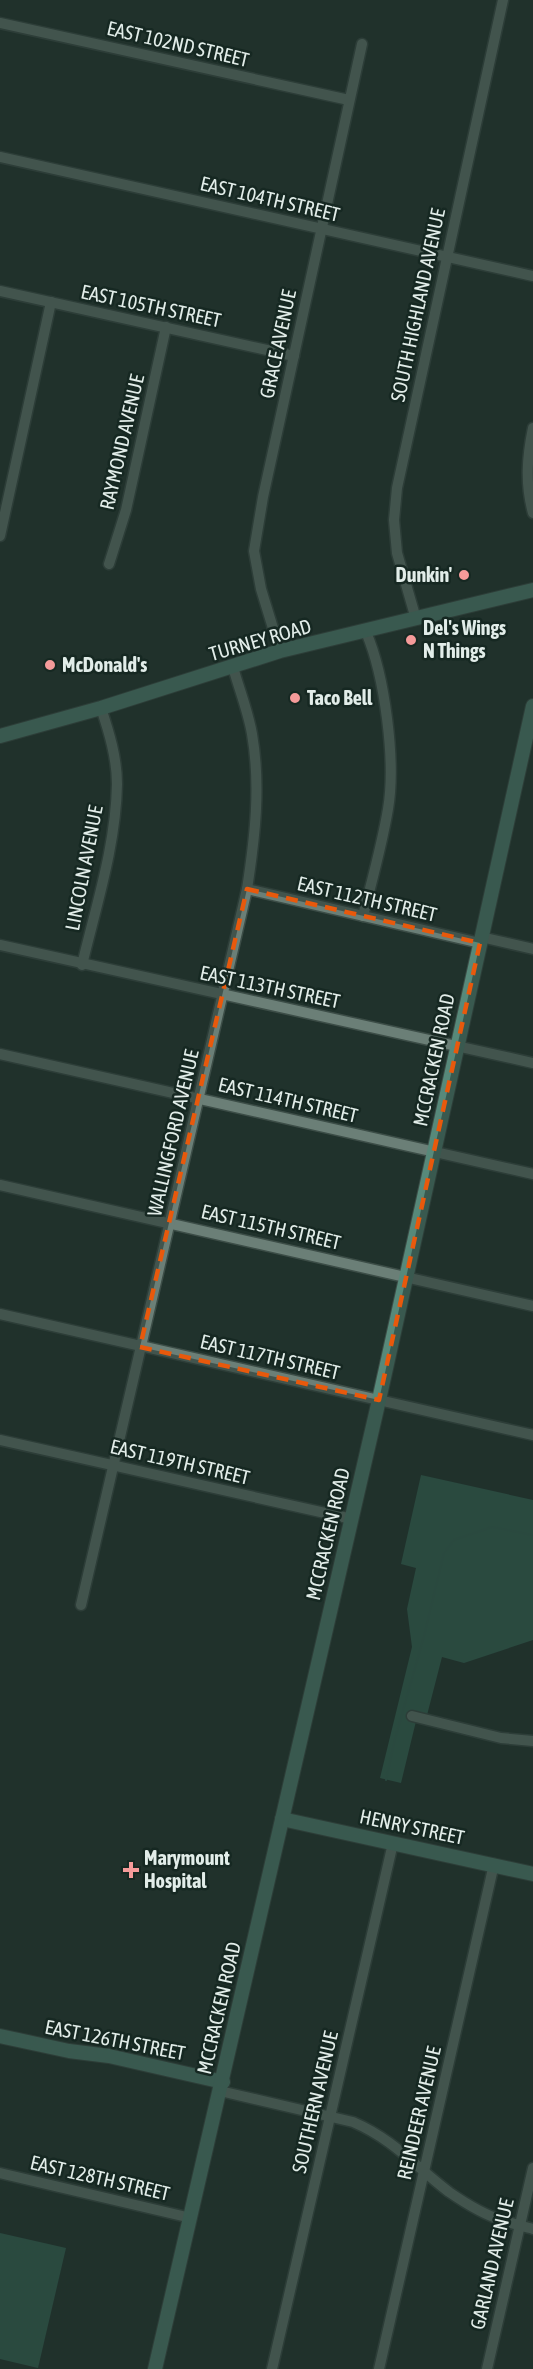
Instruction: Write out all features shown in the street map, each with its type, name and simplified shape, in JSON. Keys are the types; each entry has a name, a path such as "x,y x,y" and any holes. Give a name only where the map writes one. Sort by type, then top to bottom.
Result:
{"street":[{"name":"SOUTH HIGHLAND AVENUE","path":"416,619 397,553 394,520 397,488 503,0"},
{"name":"EAST 102ND STREET","path":"0,23 349,100"},
{"name":"GRACE AVENUE","path":"280,651 261,589 254,551 263,497 362,44"},
{"name":"EAST 104TH STREET","path":"0,157 533,276"},
{"name":"EAST 105TH STREET","path":"0,291 294,356"},
{"path":"0,536 51,302"},
{"name":"RAYMOND AVENUE","path":"109,564 126,510 166,327"},
{"path":"533,428 528,451 527,481 533,513"},
{"name":"TURNEY ROAD","path":"0,736 101,708 280,651 533,590"},
{"path":"363,916 389,807 390,751 385,706 372,646 366,632"},
{"name":"WALLINGFORD AVENUE","path":"81,1605 247,889 256,830 257,784 252,733 233,667"},
{"name":"MCCRACKEN ROAD","path":"155,2369 352,1519 533,706"},
{"name":"LINCOLN AVENUE","path":"82,964 113,831 117,782 112,745 101,708"},
{"name":"EAST 112TH STREET","path":"247,889 363,916 533,949"},
{"name":"EAST 113TH STREET","path":"0,945 533,1064"},
{"name":"EAST 114TH STREET","path":"0,1054 533,1174"},
{"name":"EAST 115TH STREET","path":"0,1185 406,1275 533,1306"},
{"name":"EAST 117TH STREET","path":"0,1314 533,1435"},
{"name":"EAST 119TH STREET","path":"0,1440 352,1519"},
{"path":"412,1716 501,1738 533,1741"},
{"name":"HENRY STREET","path":"282,1820 533,1874"},
{"name":"SOUTHERN AVENUE","path":"272,2369 393,1843"},
{"name":"REINDEER AVENUE","path":"379,2369 494,1864"},
{"name":"EAST 126TH STREET","path":"0,2036 69,2052 109,2056 222,2087"},
{"path":"222,2087 352,2122 371,2130 389,2141 450,2193 476,2209 501,2220 533,2229"},
{"name":"GARLAND AVENUE","path":"487,2369 533,2168"},
{"name":"EAST 128TH STREET","path":"0,2173 191,2218"}],"highlighted area":[{"path":"247,889 480,943 379,1400 140,1347"}],"green space":[{"path":"421,1475 533,1500 533,1640 464,1663 442,1657 426,1719 417,1717 401,1783 380,1778 412,1647 407,1609 416,1568 401,1564"},
{"path":"0,2233 66,2248 38,2368 0,2359"}],"waterway":[{"path":"386,1780 444,1553 454,1540 492,1527 533,1535"}],"place":[{"name":"Dunkin'","path":"464,575"},
{"name":"Del's Wings N Things","path":"411,640"},
{"name":"McDonald's","path":"50,665"},
{"name":"Taco Bell","path":"295,698"},
{"name":"Marymount Hospital","path":"131,1870"}]}
